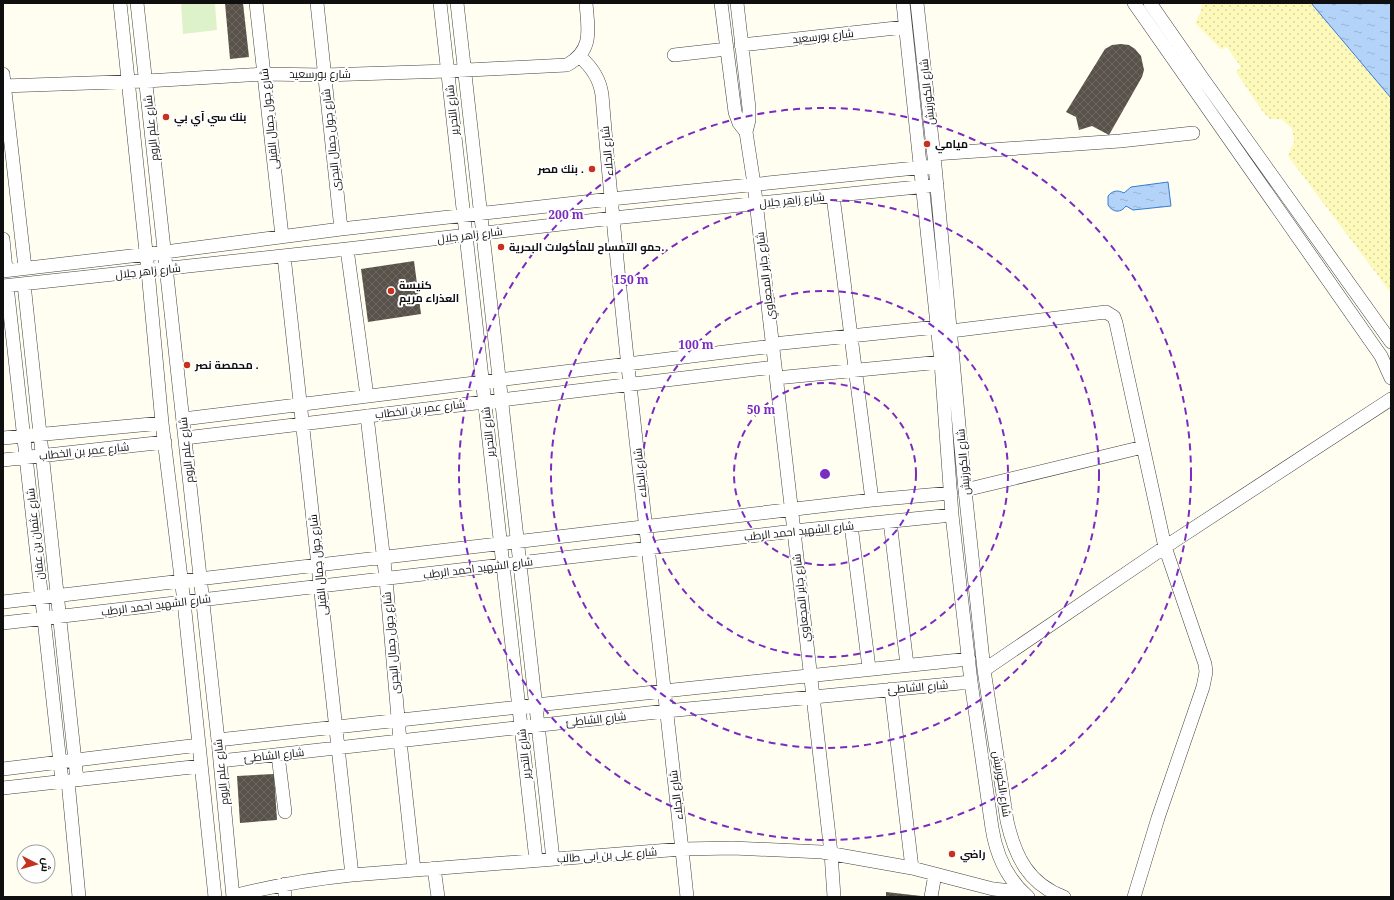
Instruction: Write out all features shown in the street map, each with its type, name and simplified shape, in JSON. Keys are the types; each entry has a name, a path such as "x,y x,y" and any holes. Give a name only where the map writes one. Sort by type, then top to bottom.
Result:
{"street":[{"name":"شارع علم الروم","path":"120,3 164,442 184,602 212,862 214,894"},
{"name":"شارع علم الروم","path":"137,3 203,600 233,894"},
{"name":"شارع جول جمال القبلى","path":"256,3 282,236"},
{"name":"شارع جول جمال البحرى","path":"317,3 341,229"},
{"name":"شارع التحرير","path":"440,3 536,860"},
{"name":"شارع التحرير","path":"457,3 553,859"},
{"path":"579,56 587,45 588,39 586,3"},
{"name":"شارع جابر المجعاوي","path":"721,3 736,112 740,123 746,132"},
{"name":"شارع جابر المجعاوي","path":"737,3 749,114 746,132 757,204 810,675 832,853 834,897"},
{"name":"شارع الكورنيش","path":"903,3 941,362 952,515 972,682 994,842 999,856 1019,888"},
{"name":"شارع الكورنيش","path":"917,3 937,185 965,490 984,670 1007,821 1016,852 1031,876 1041,886 1064,897"},
{"path":"1134,3 1378,352 1386,364 1391,378"},
{"path":"1150,3 1203,80 1391,342"},
{"name":"شارع بورسعيد","path":"741,45 905,27"},
{"path":"674,55 727,49"},
{"name":"شارع بورسعيد","path":"3,82 128,82 264,74 324,75 448,71 567,65 579,56"},
{"name":"شارع الجلاء","path":"579,56 586,61 595,73 601,88 630,384 687,897"},
{"path":"3,82 25,268"},
{"name":"شارع زاهر جلال","path":"5,271 480,213 920,167 934,160 1193,132"},
{"name":"شارع زاهر جلال","path":"5,286 347,249 613,218 937,185"},
{"path":"833,196 872,500"},
{"path":"3,239 5,271"},
{"path":"347,249 366,396"},
{"name":"شارع جول جمال القبلى","path":"284,256 352,874"},
{"name":"شارع عثمان بن عفان","path":"24,284 75,760 69,780 79,897"},
{"name":"شارع عثمان بن عفان","path":"5,286 24,436 60,762 69,780"},
{"path":"951,331 1100,312 1110,314 1114,317 1116,322 1165,547 1205,664 1206,672 1203,687 1158,818 1134,897"},
{"name":"شارع عمر بن الخطاب","path":"183,420 773,345 937,327"},
{"name":"شارع عمر بن الخطاب","path":"185,438 630,384 776,372 856,370 941,362"},
{"path":"984,670 1165,547 1391,399"},
{"name":"شارع جول جمال البحرى","path":"367,416 386,578 400,741 414,870"},
{"name":"شارع عمر بن الخطاب","path":"3,438 162,423"},
{"name":"شارع عمر بن الخطاب","path":"3,460 164,442"},
{"path":"965,490 1143,447"},
{"name":"شارع الشهيد احمد الرطب","path":"3,602 791,509 951,493"},
{"name":"شارع الشهيد احمد الرطب","path":"3,623 794,531 952,515"},
{"path":"890,522 907,665"},
{"path":"852,525 869,668"},
{"name":"شارع الشاطئ","path":"218,740 664,690 969,658"},
{"name":"شارع الشاطئ","path":"220,761 666,711 972,682"},
{"path":"891,689 912,868"},
{"path":"3,769 199,744"},
{"path":"278,755 285,812"},
{"path":"3,788 201,766"},
{"name":"شارع على بن ابى طالب","path":"214,894 221,887 233,894 285,891 321,878 352,874 682,849 733,848 810,850 832,853 912,868 993,889 1041,886"},
{"path":"999,856 1016,852"},
{"path":"212,862 219,864 230,860"},
{"path":"1019,888 1022,878 1023,864"},
{"path":"434,868 438,897"},
{"path":"931,897 934,874"}],"sand":[{"path":"1202,3 1311,3 1391,98 1391,293 1288,156 1294,142 1292,128 1281,119 1270,119 1263,112 1236,72 1241,67 1227,47 1221,49 1195,23 1201,11"}],"green space":[{"path":"181,3 215,3 217,30 183,34"}],"water":[{"path":"1311,3 1391,3 1391,98"},
{"path":"1168,182 1171,206 1133,210 1126,206 1122,210 1115,211 1108,205 1108,196 1114,192 1120,191 1124,193 1131,187"}],"building":[{"path":"225,3 243,3 249,57 230,59"},
{"path":"1112,45 1129,45 1141,56 1144,70 1142,77 1109,135 1092,126 1079,130 1076,117 1066,112 1105,49"},
{"name":"كنيسة العذراء مريم","path":"414,261 421,314 368,322 361,269"},
{"path":"274,774 277,820 240,823 237,776"},
{"path":"886,892 921,896 921,897 886,897"}],"place":[{"name":"بنك سي آي بي","path":"166,117"},
{"name":"ميامي","path":"927,144"},
{"name":"بنك مصر .","path":"592,169"},
{"name":"حمو التمساح للمأكولات البحرية.","path":"501,247"},
{"name":"كنيسة العذراء مريم","path":"391,291"},
{"name":"محمصة نصر .","path":"187,365"},
{"name":"راضي","path":"952,854"}]}
